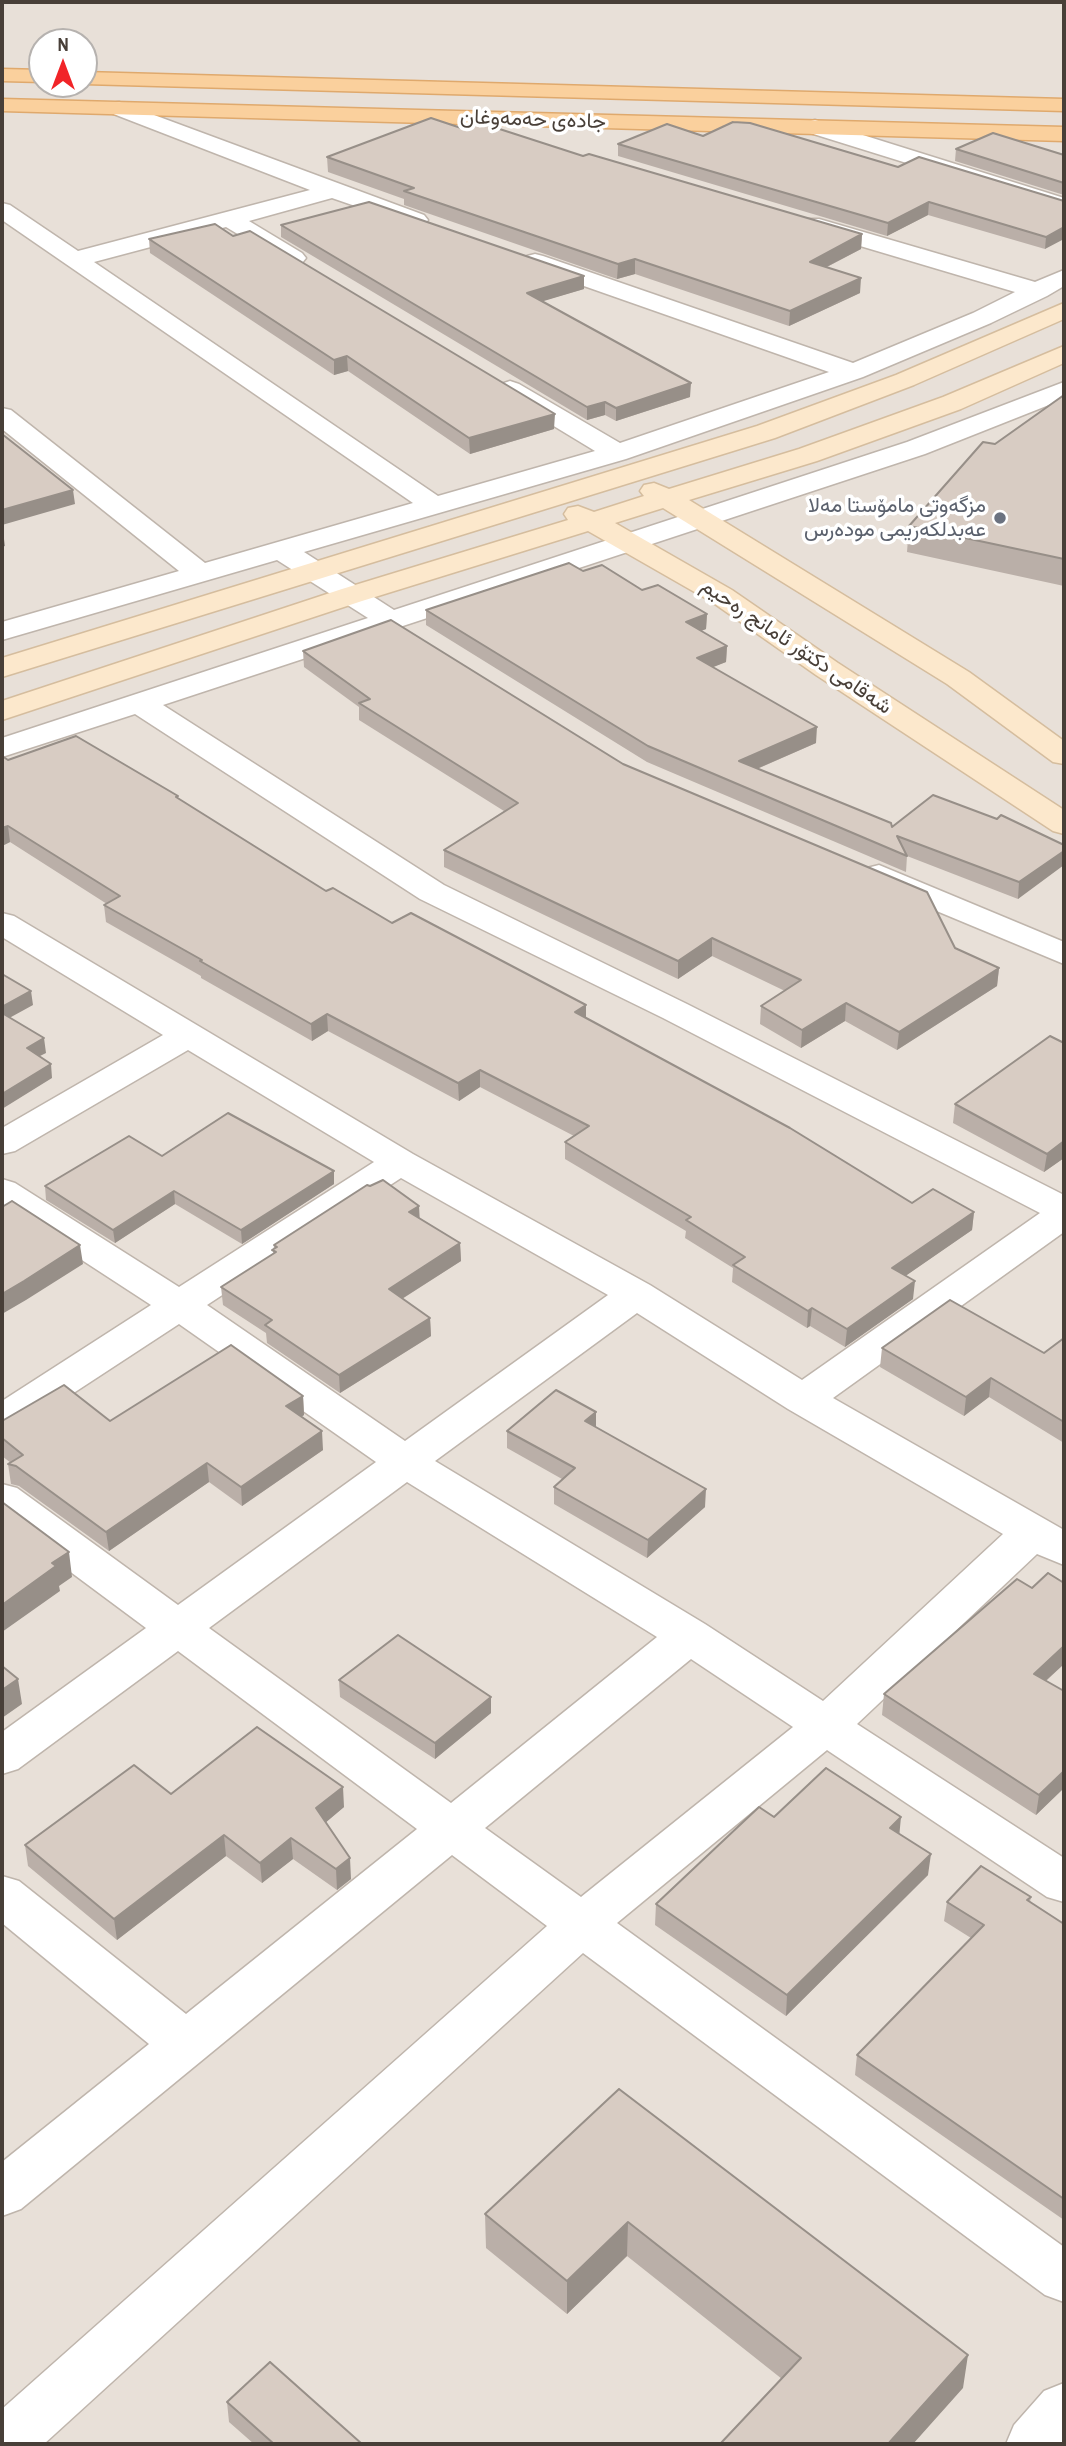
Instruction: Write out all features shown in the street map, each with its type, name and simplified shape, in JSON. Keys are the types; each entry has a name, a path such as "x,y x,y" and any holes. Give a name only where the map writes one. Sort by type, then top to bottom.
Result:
{"main road":[{"path":"2,75 28,76"},
{"name":"جادەی حەمەوغان","path":"98,78 1064,105"},
{"name":"جادەی حەمەوغان","path":"2,105 1064,134"},
{"path":"2,668 548,498 612,463 766,432 968,354 1064,310"},
{"path":"2,711 352,595 882,429 951,403 1064,354"},
{"path":"612,463 958,678 1064,755"},
{"name":"شەقامی دکتۆر ئامانج رەحیم","path":"522,482 722,596 1064,824"}],"street":[{"path":"120,108 333,191 437,227"},
{"path":"450,117 530,141"},
{"path":"815,127 1064,205"},
{"path":"75,260 333,191"},
{"path":"2,211 436,507"},
{"path":"784,216 1038,291"},
{"path":"230,219 312,268"},
{"path":"516,254 854,372"},
{"path":"2,631 522,482 612,463 854,372 970,324 1064,276"},
{"path":"488,375 612,463"},
{"path":"2,748 916,448 1064,390"},
{"path":"2,416 199,573"},
{"path":"279,550 425,641"},
{"path":"140,704 432,892 674,1011 1064,1212 803,1399"},
{"path":"849,862 1064,954"},
{"path":"2,924 400,1162 636,1294 803,1399 1049,1541 582,1924 6,2442"},
{"path":"2,1143 188,1035"},
{"path":"2,1420 400,1162"},
{"path":"2,1191 179,1306 405,1462 690,1636 1064,1883"},
{"path":"2,1756 636,1294"},
{"path":"2,1499 1064,2278"},
{"path":"2,2193 690,1636"},
{"path":"2,1895 186,2044"},
{"path":"1034,2444 1064,2409"}],"shaded area":[{"path":"2,2 1064,2 1064,2444 2,2444"}],"building":[{"path":"431,118 464,129 481,123 583,156 589,154 862,234 810,262 861,278 790,311 635,259 618,264 404,191 414,188 327,157"},
{"path":"733,122 750,123 898,167 919,157 1064,201 1064,227 1046,237 929,202 888,223 618,144 667,124 703,136"},
{"path":"993,133 1064,155 1064,183 956,149"},
{"path":"369,202 584,276 527,293 691,383 616,408 605,402 587,407 281,225"},
{"path":"215,224 233,236 250,231 555,414 469,438 347,356 334,360 149,239"},
{"path":"1064,395 1064,559 909,526 983,442 995,444"},
{"path":"2,434 73,490 2,510"},
{"path":"569,563 583,571 602,565 642,590 658,585 707,614 686,622 727,646 697,658 817,727 739,761 891,823 892,827 933,795 997,819 1001,815 1064,845 1064,851 1019,882 897,836 907,856 648,746 426,610"},
{"path":"391,620 623,764 927,892 955,948 999,968 899,1032 846,1003 802,1030 761,1006 801,980 712,938 678,961 444,850 518,803 359,703 370,699 303,651"},
{"path":"76,736 178,796 176,797 326,891 333,888 392,923 411,913 586,1005 575,1012 790,1128 912,1203 933,1189 974,1212 892,1268 915,1281 847,1329 812,1308 808,1311 733,1265 745,1257 686,1220 691,1217 565,1142 589,1126 480,1070 458,1083 327,1014 311,1024 104,905 120,896 8,826 2,828 2,756 8,760"},
{"path":"2,974 31,991 2,1007"},
{"path":"2,1013 44,1038 27,1048 51,1064 2,1094"},
{"path":"1050,1036 1064,1043 1064,1141 1047,1154 955,1104"},
{"path":"228,1113 334,1171 241,1230 174,1191 113,1230 45,1186 129,1136 162,1156"},
{"path":"383,1180 419,1206 409,1212 460,1243 389,1289 430,1318 339,1375 265,1325 272,1320 221,1287 276,1252 272,1250 277,1247 274,1245 367,1185"},
{"path":"12,1201 80,1245 2,1294 2,1207"},
{"path":"950,1300 1044,1353 1064,1338 1064,1422 991,1378 966,1397 882,1348"},
{"path":"231,1345 303,1396 286,1406 322,1431 241,1487 207,1463 106,1532 16,1466 8,1464 23,1455 2,1438 2,1421 64,1385 110,1421"},
{"path":"556,1390 596,1412 585,1421 706,1489 648,1540 554,1487 575,1468 507,1431"},
{"path":"2,1502 69,1552 52,1563 56,1566 2,1605"},
{"path":"1048,1573 1064,1583 1064,1646 1034,1674 1064,1691 1064,1771 1039,1795 884,1694 1017,1579 1032,1588"},
{"path":"398,1635 491,1697 435,1743 339,1680"},
{"path":"2,1666 18,1679 2,1690"},
{"path":"257,1727 343,1787 316,1808 350,1858 336,1869 291,1838 260,1863 224,1835 114,1919 25,1845 134,1765 171,1794"},
{"path":"826,1768 901,1817 890,1828 931,1854 787,1995 656,1904 759,1807 774,1817"},
{"path":"981,1866 1031,1897 1027,1900 1064,1924 1064,2199 857,2055 984,1925 947,1902"},
{"path":"619,2089 968,2355 888,2444 720,2444 801,2358 628,2222 567,2281 485,2214"},
{"path":"270,2362 362,2444 274,2444 227,2402"}],"place":[{"name":"مزگەوتی مامۆستا مەلا عەبدلکەریمی مودەرس","path":"1000,518"}]}
